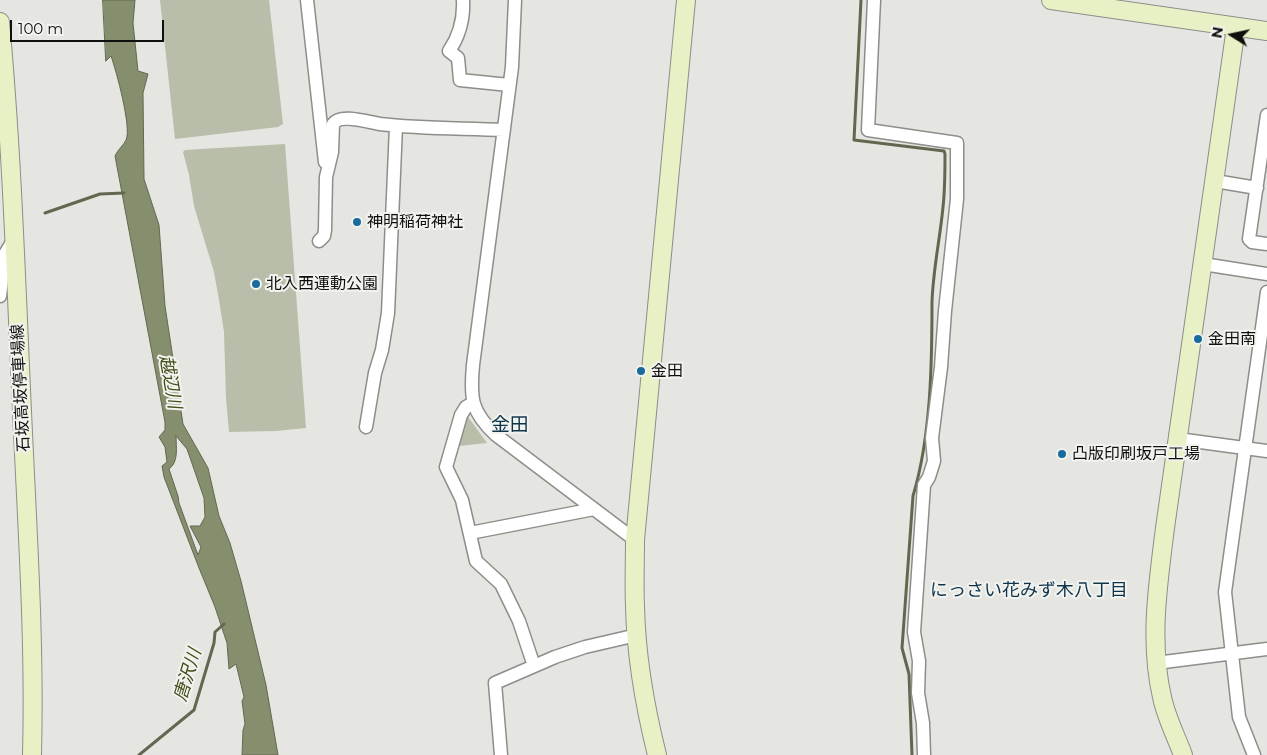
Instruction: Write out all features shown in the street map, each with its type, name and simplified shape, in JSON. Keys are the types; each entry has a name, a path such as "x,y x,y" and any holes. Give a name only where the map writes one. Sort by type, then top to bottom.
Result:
{"street":[{"path":"307,0 326,177 325,230 324,236 319,241"},
{"path":"464,0 462,21 456,41 449,51 458,58 460,80 509,85"},
{"path":"515,0 504,130 473,366 471,389 473,403 480,418 496,435 635,540"},
{"path":"657,755 645,692 637,634 635,540 686,0"},
{"path":"874,0 868,130 957,143 957,198 945,311 942,367 932,438 934,461 924,485 914,632 919,660 918,693 923,723 924,755"},
{"path":"1051,0 1166,8 1236,27 1267,32"},
{"name":"石坂高坂停車場線","path":"0,22 6,87 14,233 30,599 32,755"},
{"path":"1183,755 1162,699 1156,663 1158,581 1236,27"},
{"path":"1267,115 1250,239 1252,242 1267,244"},
{"path":"0,118 6,197 14,233 5,254 0,296"},
{"path":"326,177 332,152 333,124 335,121 344,118 396,126 504,130"},
{"path":"366,427 388,313 396,126"},
{"path":"1215,181 1257,188"},
{"path":"1204,264 1267,274"},
{"path":"1254,755 1239,717 1225,592 1267,292"},
{"path":"473,403 466,407 461,415 446,467 462,500 476,561 501,584 519,621 534,666"},
{"path":"1178,439 1267,451"},
{"path":"470,532 594,509"},
{"path":"501,755 495,683 555,657 585,647 637,634"},
{"path":"1156,663 1267,648"}],"shaded area":[{"path":"160,0 269,0 283,124 278,127 175,139"},
{"name":"北入西運動公園","path":"285,144 306,428 229,432 224,332 219,300 214,272 194,206 183,152 185,150"},
{"path":"466,414 487,443 459,446 457,443"}],"water":[{"name":"越辺川","path":"103,0 135,0 133,23 138,71 148,74 143,93 144,179 159,225 165,306 183,424 208,468 219,516 230,543 241,581 266,685 278,755 242,755 245,724 242,701 244,697 236,664 229,669 227,643 215,607 164,477 162,466 167,462 165,447 159,437 165,430 165,422 115,156 126,140 127,124 123,99 111,56 106,61","holes":["176,436 187,449 204,498 205,517 200,526 190,526 201,547 198,555 169,469 176,458"]}],"waterway":[{"path":"861,0 854,140 944,151 945,154 944,201 932,302 932,350 927,425 924,449 913,496 902,648 909,674 912,755"},
{"path":"45,213 100,194 124,193"},
{"name":"唐沢川","path":"139,755 194,710 214,643 215,632 224,624"}],"place":[{"name":"神明稲荷神社","path":"357,222"},
{"name":"北入西運動公園","path":"256,284"},
{"name":"金田南","path":"1198,339"},
{"name":"金田","path":"641,371"},
{"name":"凸版印刷坂戸工場","path":"1062,454"}],"district":[{"name":"金田","path":"510,425"},
{"name":"にっさい花みず木八丁目","path":"1029,591"}]}
